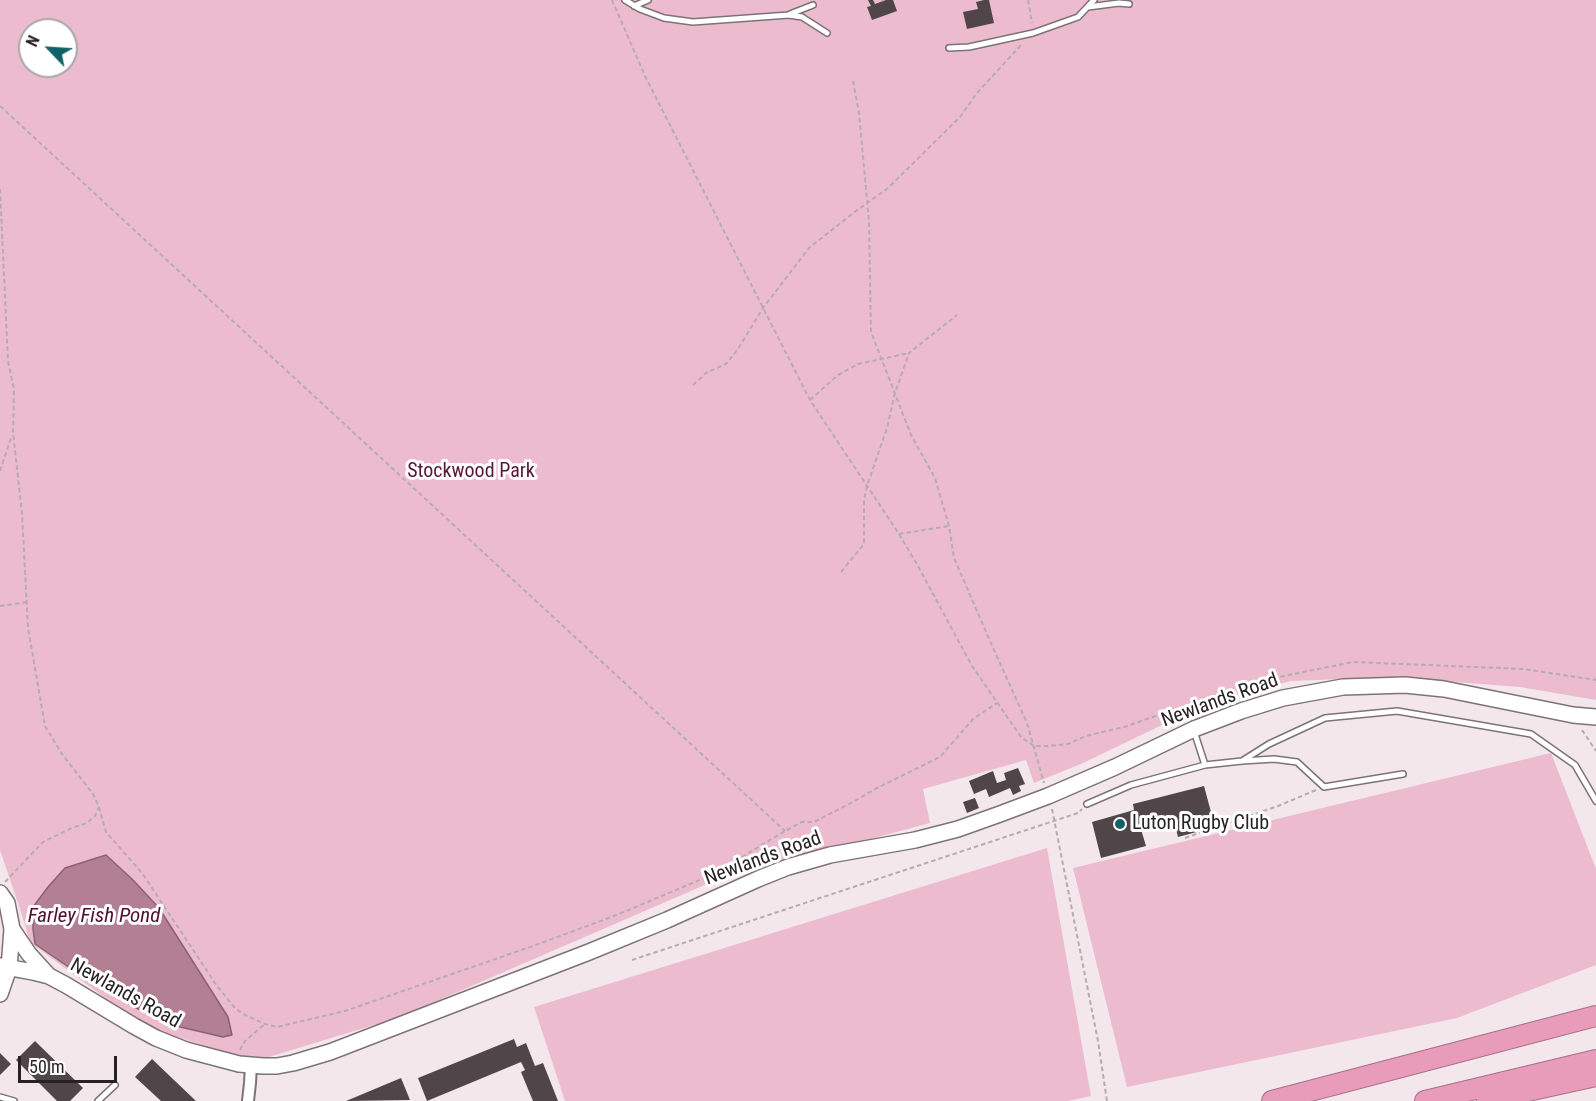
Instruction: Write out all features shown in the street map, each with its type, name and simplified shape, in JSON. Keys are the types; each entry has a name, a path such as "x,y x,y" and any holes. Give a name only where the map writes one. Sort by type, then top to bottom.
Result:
{"highway":[{"path":"1272,1101 1596,1016"},
{"path":"1425,1101 1596,1060"},
{"path":"1481,1101 1596,1076"}],"main road":[{"name":"Newlands Road","path":"4,967 49,976 156,1038 186,1050 233,1063 263,1066 285,1064 330,1052 598,948 788,867 830,855 915,840 958,829 1048,796 1194,729 1283,698 1343,687 1405,685 1444,689 1573,715 1596,717"},
{"path":"0,994 12,929 3,887"},
{"path":"12,929 29,954 49,976"}],"street":[{"path":"248,1101 251,1065"}],"lane":[{"path":"625,0 664,18 693,22 789,15 802,17 827,33"},
{"path":"634,6 648,0"},
{"path":"949,48 969,47 1033,33 1078,17 1094,0"},
{"path":"789,15 813,4"},
{"path":"1088,7 1101,4 1130,4"},
{"path":"1242,760 1269,744 1325,718 1397,711 1531,734 1575,765 1596,801"},
{"path":"1194,729 1205,765"},
{"path":"1087,804 1131,785 1205,765 1242,760 1274,759 1297,762 1324,787 1403,774"},
{"path":"98,1101 115,1085"},
{"path":"0,1097 14,1101"}],"path":[{"path":"612,0 645,76 810,400 899,534 972,666 1021,737 1034,746 1068,744 1086,736 1124,727"},
{"path":"693,385 706,373 726,364 763,308 809,248 888,188 960,117 977,93 1033,33 1029,0"},
{"path":"853,81 859,113 869,221 871,332 911,435 935,478 949,526 954,558 1027,723 1054,820 1096,1030 1107,1101"},
{"path":"0,106 785,831"},
{"path":"0,189 8,361 14,389 13,432 22,514 28,628 45,726 62,754 93,794 106,832 142,873 217,987 243,1014 277,1028 345,1011 615,916 714,874 802,822 814,822 940,757 973,719 997,702"},
{"path":"810,400 838,375 858,364 909,353 957,315"},
{"path":"841,572 864,544 864,500 867,486 909,353"},
{"path":"0,471 13,432"},
{"path":"899,534 949,526"},
{"path":"0,606 28,602"},
{"path":"1573,715 1596,751"},
{"path":"1185,838 1278,806 1324,787"},
{"path":"632,960 1078,813 1087,804"},
{"path":"3,887 43,842 87,823 95,816 99,807"},
{"path":"233,1063 245,1041 265,1024"}],"green space":[{"name":"Stockwood Park","path":"0,0 1596,0 1596,700 1520,687 1391,677 1291,681 1210,702 1083,763 1034,783 1026,760 923,789 930,823 714,881 400,1017 256,1061 144,1027 30,942 0,850"},
{"path":"1551,753 1596,869 1596,965 1457,1018 1127,1087 1073,868"},
{"path":"1047,848 1091,1096 1068,1101 565,1101 534,1007"}],"water":[{"name":"Farley Fish Pond","path":"106,855 159,908 228,1017 232,1035 223,1037 176,1026 140,1010 89,981 35,944 33,907 48,887 65,868"}],"building":[{"path":"868,0 873,0 875,4 893,0 897,11 872,20 867,7 871,6"},
{"path":"989,0 994,23 967,29 963,12 978,9 976,2"},
{"path":"1018,768 1025,784 1019,786 1021,791 1013,795 1010,788 989,797 986,789 974,794 969,781 993,771 997,783 1006,780 1004,773"},
{"name":"Luton Rugby Club","path":"1204,786 1215,827 1178,837 1173,817 1140,826 1146,846 1101,858 1092,822 1134,810 1133,804"},
{"path":"975,798 979,808 967,813 963,802"},
{"path":"514,1039 517,1047 526,1043 535,1066 543,1063 558,1101 533,1101 521,1072 525,1070 521,1062 427,1101 418,1078"},
{"path":"35,1041 83,1088 70,1101 57,1101 16,1060"},
{"path":"0,1053 11,1064 0,1075"},
{"path":"152,1059 196,1101 161,1101 135,1077"},
{"path":"401,1078 410,1100 346,1101"}],"place":[{"name":"Luton Rugby Club","path":"1120,824"}]}
